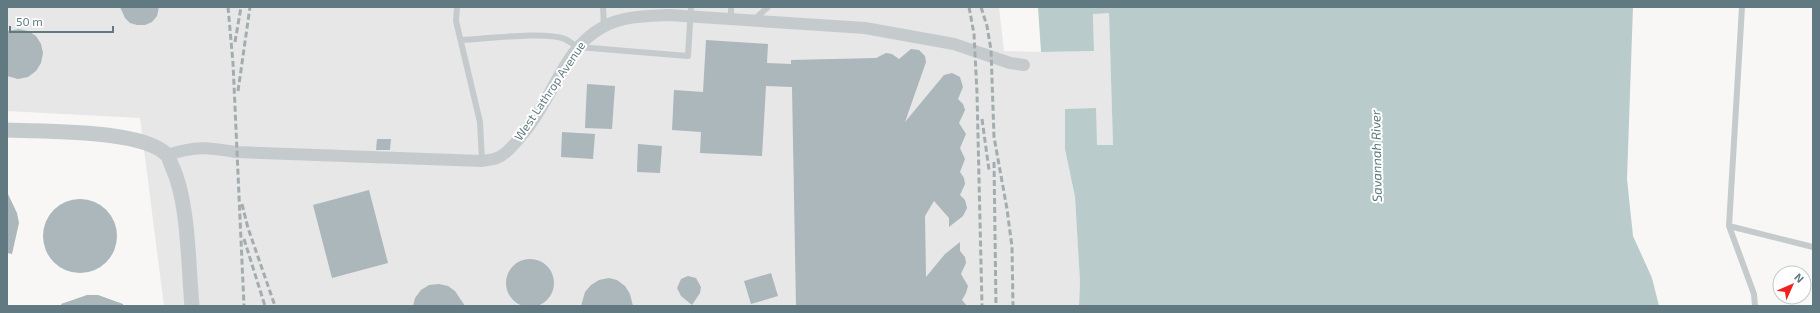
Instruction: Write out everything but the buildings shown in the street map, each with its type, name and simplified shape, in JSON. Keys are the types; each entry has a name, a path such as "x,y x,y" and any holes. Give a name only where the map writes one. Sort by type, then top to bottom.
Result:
{"street":[{"name":"West Lathrop Avenue","path":"167,155 189,148 207,147 236,152 482,161 497,158 508,151 541,109 562,70 578,47 587,38 604,26 622,20 644,16 690,12 731,13 753,21 865,28 954,44 1010,63 1024,65"},
{"path":"7,130 116,135 147,143 167,155 178,179 184,208 192,306"}],"lane":[{"path":"457,7 456,21 480,122 482,161"},
{"path":"603,7 604,26"},
{"path":"753,21 768,7"},
{"path":"1742,7 1729,226 1754,294 1755,306"},
{"path":"461,40 522,36 552,37 564,39 578,47 688,56 690,12"},
{"path":"1729,226 1813,247"}],"shaded area":[{"path":"7,7 999,7 1004,51 1041,52 1094,51 1093,13 1109,13 1113,146 1097,145 1065,149 1075,197 1080,282 1079,306 164,306 140,118 7,111"}],"water":[{"name":"Savannah River","path":"1038,7 1633,7 1627,179 1633,236 1652,278 1659,306 1079,306 1080,282 1075,197 1065,149 1065,109 1096,108 1097,145 1113,145 1109,13 1093,14 1094,51 1041,52"}],"railway":[{"path":"228,7 233,63 244,306"},
{"path":"235,42 241,7"},
{"path":"238,91 250,7"},
{"path":"969,7 974,34 977,93 982,306"},
{"path":"981,7 987,26 991,50 994,137 1007,209 1012,247 1013,306"},
{"path":"982,119 989,170"},
{"path":"994,162 996,306"},
{"path":"242,204 248,228 275,306"},
{"path":"244,239 265,306"}]}
